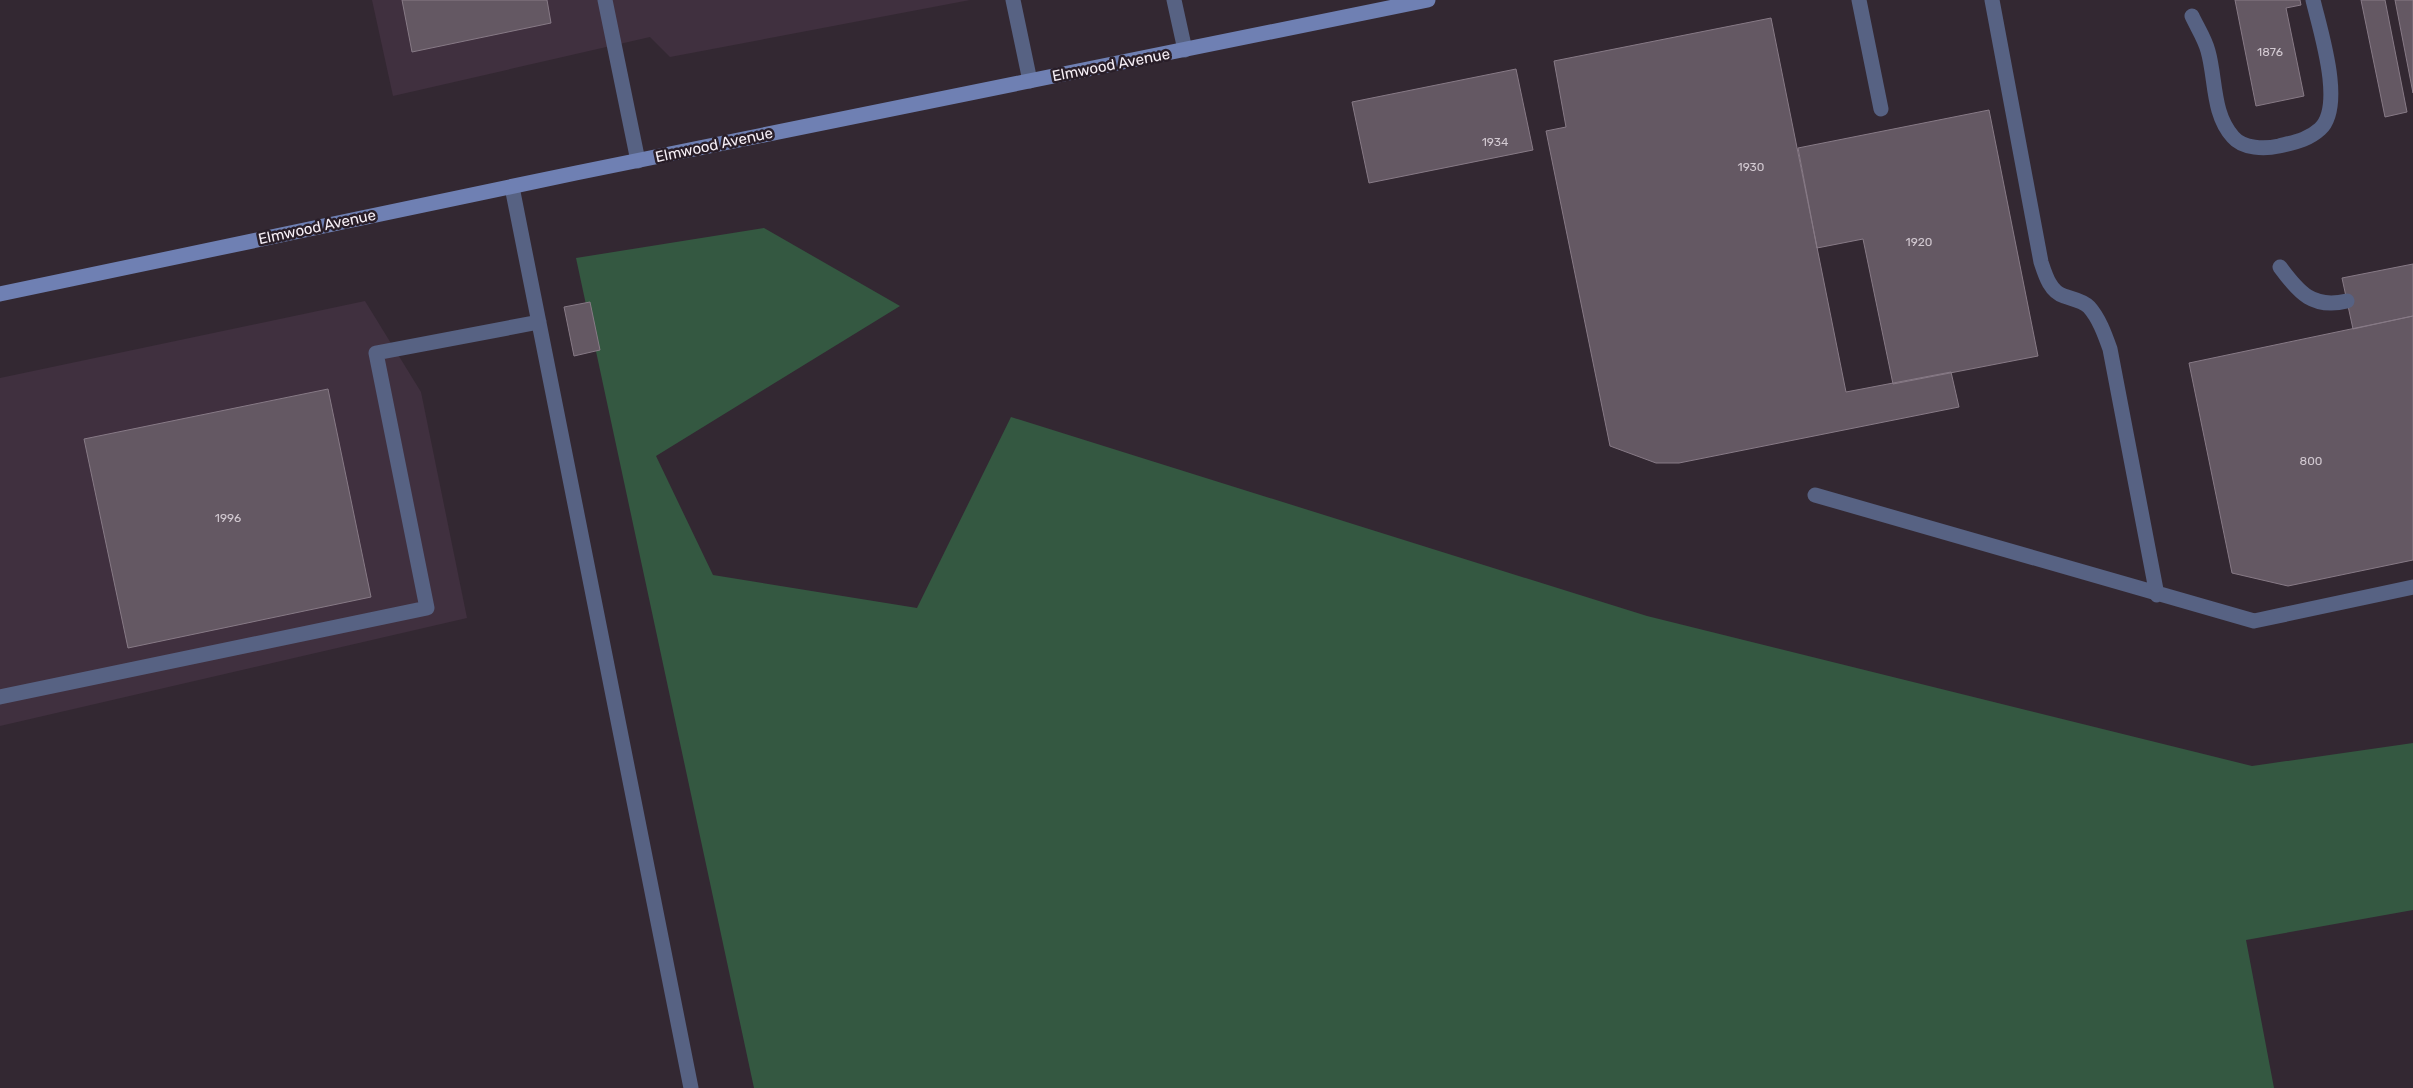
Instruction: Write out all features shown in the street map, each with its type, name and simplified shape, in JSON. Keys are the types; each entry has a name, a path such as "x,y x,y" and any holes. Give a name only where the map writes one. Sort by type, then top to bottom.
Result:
{"street":[{"name":"Elmwood Avenue","path":"0,294 512,186 1428,0"}],"lane":[{"path":"606,0 638,161"},
{"path":"1013,0 1030,81"},
{"path":"1174,0 1185,50"},
{"path":"1859,0 1881,109"},
{"path":"1992,0 2041,262 2048,283 2061,296 2077,300 2088,306 2101,326 2110,349 2157,595"},
{"path":"2192,16 2208,50 2222,124 2234,139 2248,146 2271,148 2305,140 2322,128 2330,112 2332,95 2313,0"},
{"path":"512,186 691,1088"},
{"path":"2280,267 2302,293 2319,303 2334,304 2347,301"},
{"path":"0,697 427,608 376,353 539,322"},
{"path":"1815,494 2157,595 2254,621 2413,587"}],"shaded area":[{"path":"372,0 970,0 670,57 650,37 393,96"},
{"path":"365,301 421,392 467,618 0,726 0,378"}],"green space":[{"path":"764,228 900,306 656,456 713,575 917,608 1011,417 1647,616 2252,766 2413,743 2413,910 2246,940 2274,1088 754,1088 576,258"}],"building":[{"path":"402,0 547,0 551,23 412,52"},
{"path":"2235,0 2300,0 2301,5 2286,8 2304,96 2256,106"},
{"path":"2361,0 2385,0 2407,112 2385,117"},
{"path":"2395,0 2413,0 2413,93"},
{"path":"1771,18 1846,392 1951,372 1959,407 1679,463 1656,463 1610,446 1546,131 1566,127 1554,61"},
{"path":"1516,69 1533,150 1369,183 1352,102"},
{"path":"1989,110 2038,356 1893,384 1863,239 1817,248 1798,148"},
{"path":"2413,264 2413,316 2353,329 2342,278"},
{"path":"590,302 600,350 574,356 564,307"},
{"path":"2413,316 2413,560 2288,586 2232,573 2189,363"},
{"path":"328,389 371,597 128,648 84,439"}]}
